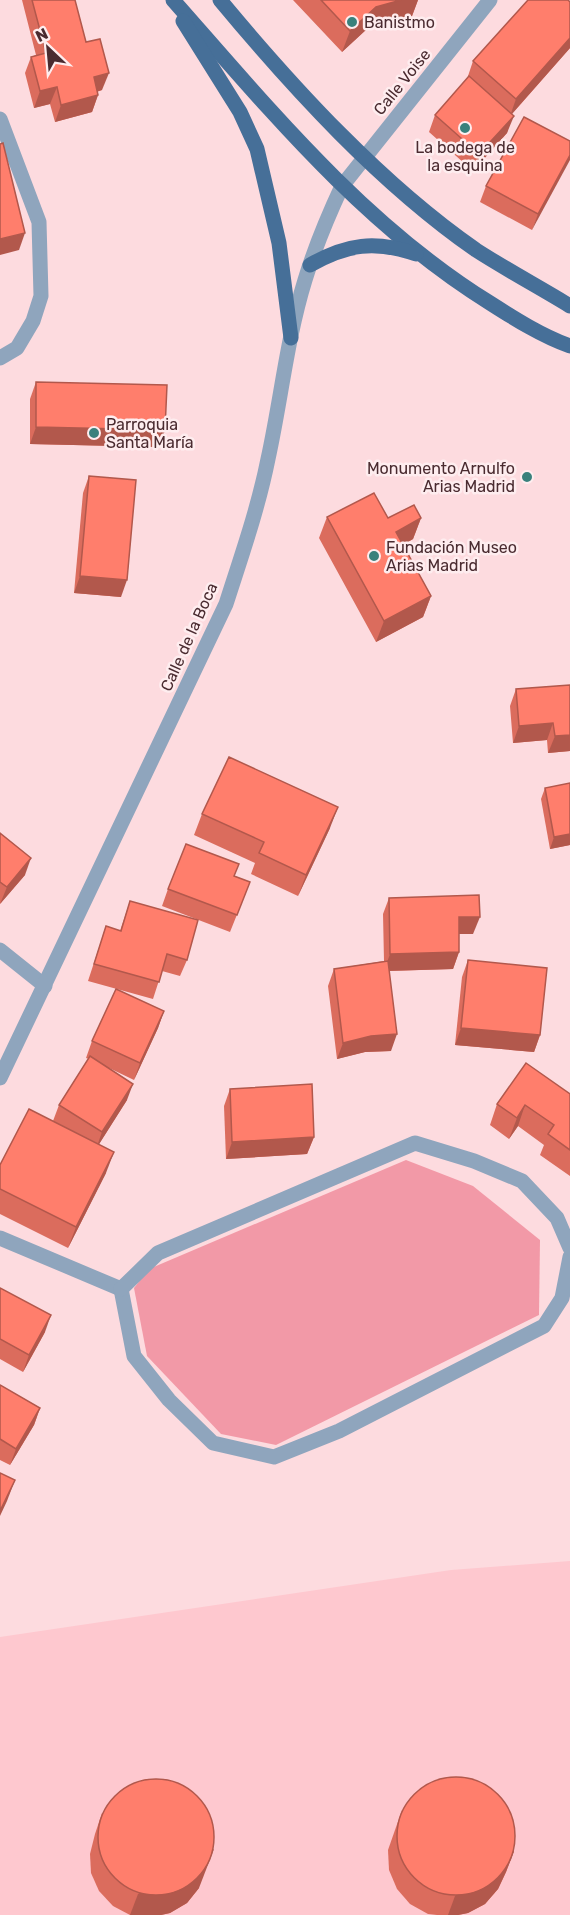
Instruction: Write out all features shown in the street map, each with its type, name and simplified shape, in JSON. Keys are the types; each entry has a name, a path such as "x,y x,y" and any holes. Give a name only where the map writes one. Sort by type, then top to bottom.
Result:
{"main road":[{"path":"172,0 299,142 342,186 421,256 503,311 569,347"},
{"path":"172,0 198,48 240,112 257,149 279,243 291,338"},
{"path":"222,2 324,117 405,194 477,250 570,306"},
{"path":"310,266 333,253 365,246 390,247 421,256"}],"street":[{"name":"Calle Voise","path":"342,186 490,0"},
{"path":"0,119 39,222 41,296 33,321 17,348 0,358"},
{"name":"Calle de la Boca","path":"0,1078 226,604 262,486 291,338 310,266 322,231 342,186"},
{"path":"0,950 45,986"},
{"path":"121,1289 159,1253 416,1143 474,1161 522,1181 557,1218 570,1248"},
{"path":"0,1238 121,1289"},
{"path":"121,1289 134,1356 170,1400 213,1443 274,1457 349,1426 544,1326 562,1298 570,1257"}],"shaded area":[{"path":"406,1160 473,1186 540,1240 539,1315 276,1445 221,1434 147,1356 134,1288 149,1269"},
{"path":"570,1561 570,1915 0,1915 0,1637 451,1570"}],"building":[{"path":"32,0 75,0 86,42 100,39 109,73 94,77 98,95 61,105 57,87 40,91 31,57 46,53"},
{"path":"321,0 401,0 376,7 350,31"},
{"path":"528,0 568,0 570,2 570,38 516,99 473,61"},
{"path":"469,76 514,116 479,154 435,115"},
{"path":"524,117 570,141 570,155 538,214 486,186"},
{"path":"3,143 25,233 0,239 0,144"},
{"path":"36,382 167,385 165,430 36,427"},
{"path":"89,476 136,480 127,580 80,576"},
{"path":"374,493 388,518 414,505 421,518 396,532 431,596 384,621 327,517"},
{"path":"570,685 570,735 555,736 553,723 519,726 516,689"},
{"path":"229,757 338,807 306,875 259,853 264,842 202,814"},
{"path":"570,783 570,834 554,837 545,788"},
{"path":"0,833 31,858 7,887 0,882"},
{"path":"186,844 239,864 234,876 250,882 237,915 168,889"},
{"path":"479,895 480,917 459,917 459,952 390,954 389,898"},
{"path":"130,901 198,920 187,960 167,954 159,982 94,964 106,926 121,931"},
{"path":"468,960 547,968 540,1035 461,1028"},
{"path":"388,961 397,1034 371,1036 343,1043 334,969"},
{"path":"116,989 164,1011 140,1063 92,1041"},
{"path":"90,1056 133,1084 102,1132 59,1105"},
{"path":"526,1063 570,1094 570,1150 548,1134 554,1125 525,1105 517,1118 497,1104"},
{"path":"312,1084 314,1137 232,1142 230,1089"},
{"path":"29,1109 114,1152 76,1227 0,1189 0,1165"},
{"path":"0,1288 51,1315 29,1355 0,1339"},
{"path":"0,1385 40,1408 16,1449 0,1439"},
{"path":"0,1473 15,1480 0,1511"},
{"path":"456,1777 479,1781 498,1794 511,1813 515,1836 511,1859 498,1878 479,1891 456,1895 433,1891 414,1878 401,1859 397,1836 401,1813 414,1794 433,1781"},
{"path":"156,1779 178,1783 197,1796 210,1815 214,1837 210,1859 197,1878 178,1891 156,1895 134,1891 115,1878 102,1859 98,1837 102,1815 115,1796 134,1783"}],"place":[{"name":"Banistmo","path":"352,22"},
{"name":"La bodega de la esquina","path":"465,128"},
{"name":"Parroquia Santa María","path":"94,433"},
{"name":"Monumento Arnulfo Arias Madrid","path":"527,477"},
{"name":"Fundación Museo Arias Madrid","path":"374,556"}]}
